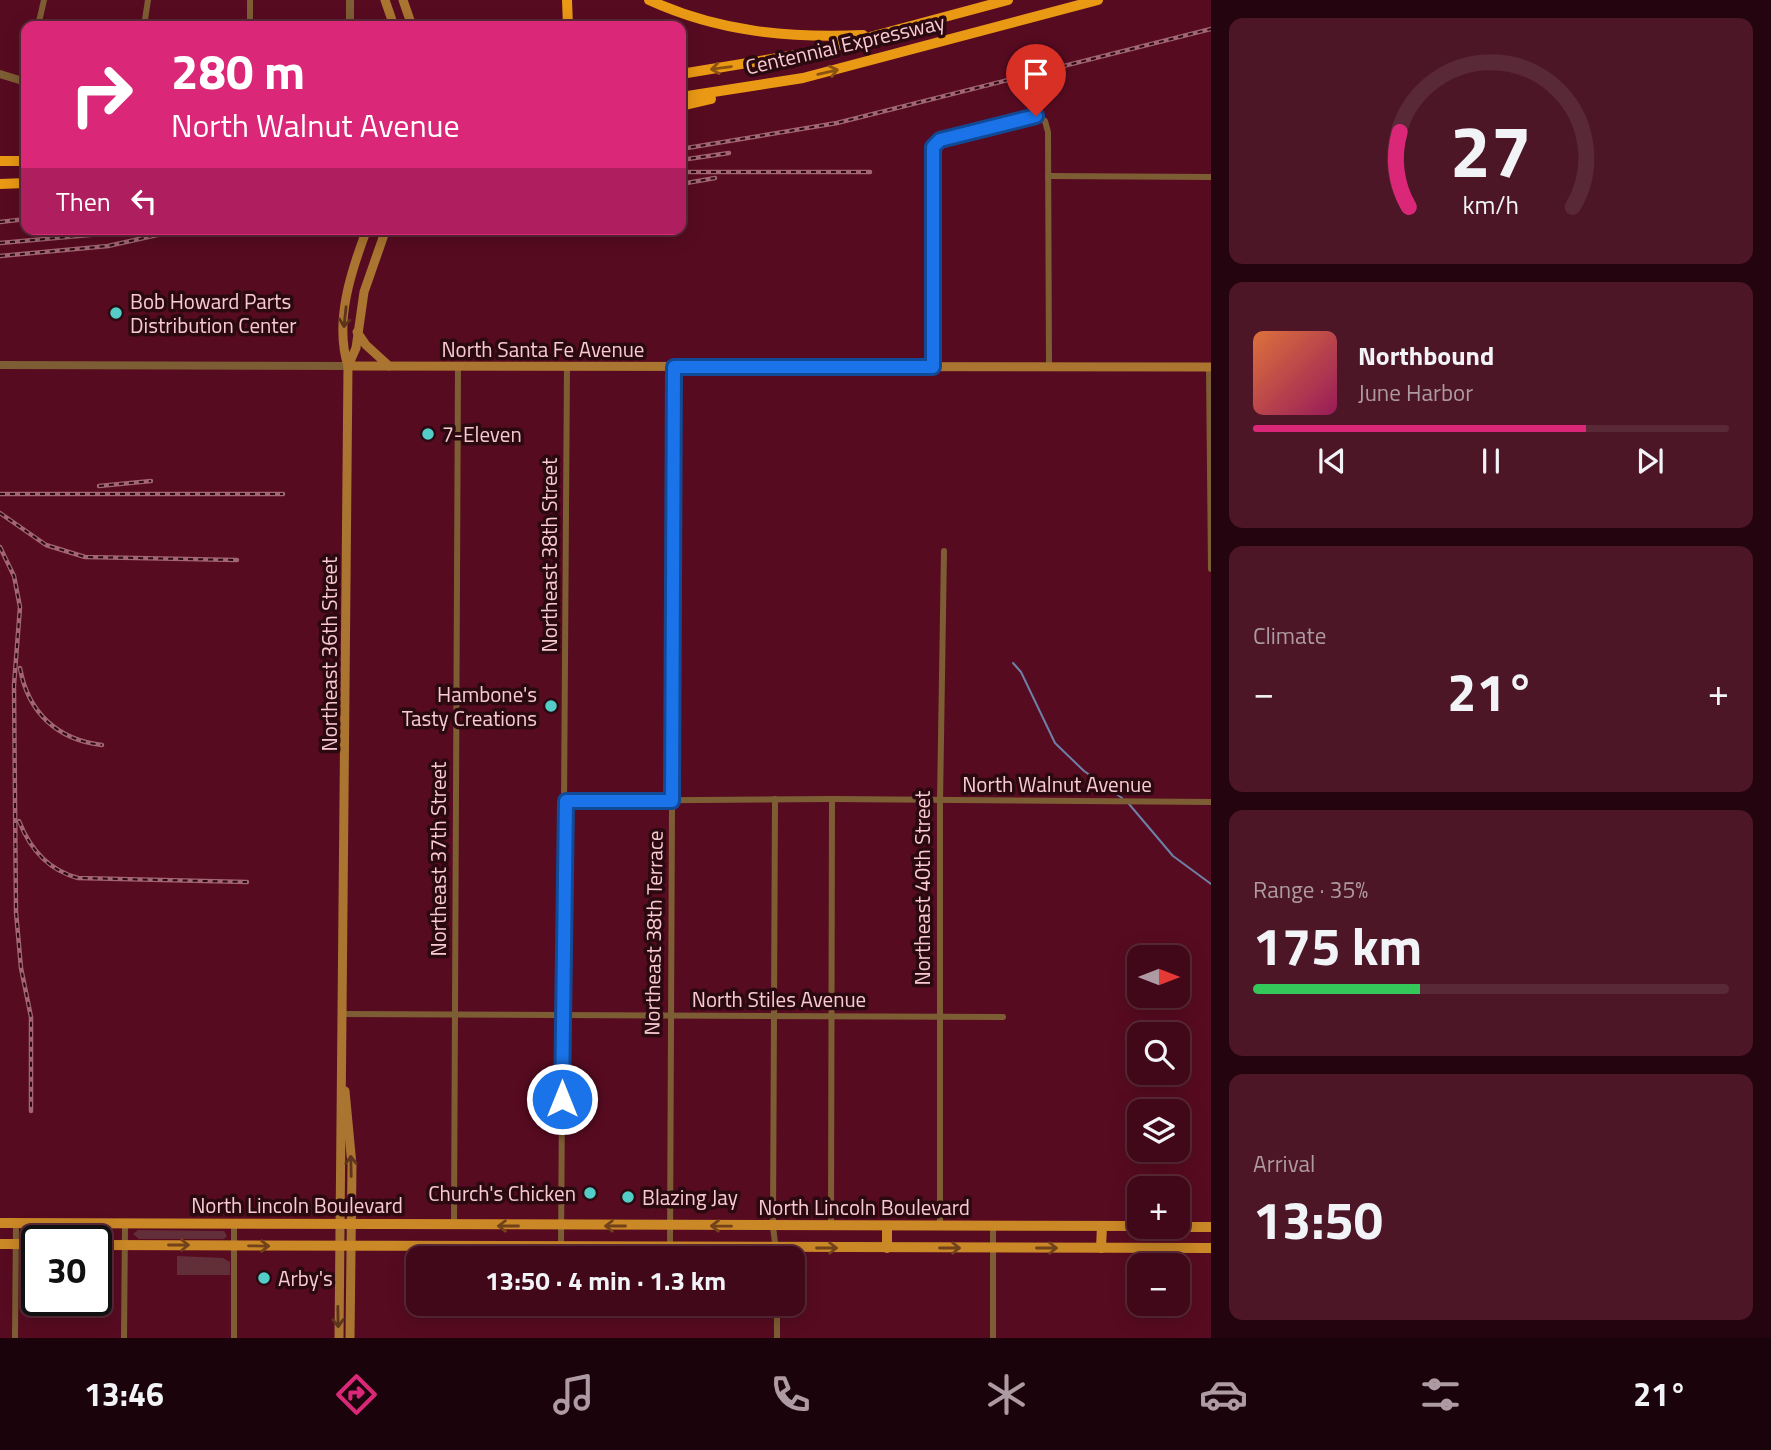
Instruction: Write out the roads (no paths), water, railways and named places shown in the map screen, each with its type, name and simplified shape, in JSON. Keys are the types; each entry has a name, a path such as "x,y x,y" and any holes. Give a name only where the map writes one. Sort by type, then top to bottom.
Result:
{"highway":[{"path":"567,0 568,21"},
{"path":"649,0 701,20 751,32 810,37 884,34"},
{"name":"Centennial Expressway","path":"686,73 768,61 884,34 1008,0"},
{"name":"Centennial Expressway","path":"686,96 761,85 860,65 1098,0"},
{"path":"686,105 761,85"},
{"path":"0,161 21,160"},
{"path":"0,184 21,183"}],"main road":[{"path":"385,0 392,21"},
{"path":"404,0 410,21"},
{"name":"Northeast 36th Street","path":"350,1338 351,1151 344,1083 348,366 343,348 346,306 365,235"},
{"path":"348,366 356,348 356,331 364,292 384,235"},
{"path":"356,331 366,345 389,366"},
{"name":"North Santa Fe Avenue","path":"348,366 1210,367"},
{"name":"Northeast 36th Street","path":"339,1338 340,1109 344,1083"},
{"name":"North Lincoln Boulevard","path":"0,1223 1127,1226"},
{"path":"887,1226 887,1248"},
{"path":"1101,1248 1102,1226"},
{"path":"1190,1227 1211,1227"},
{"path":"0,1244 21,1244"},
{"name":"North Lincoln Boulevard","path":"112,1245 406,1247"},
{"name":"North Lincoln Boulevard","path":"805,1252 887,1248 1211,1248"}],"street":[{"path":"39,21 44,0"},
{"path":"145,21 148,0"},
{"path":"250,0 250,21"},
{"path":"350,0 350,21"},
{"path":"0,74 21,78"},
{"path":"933,367 934,145 940,140 1027,116 1043,119 1048,132 1049,367"},
{"path":"1048,176 1211,177"},
{"name":"North Santa Fe Avenue","path":"0,365 348,366"},
{"name":"Northeast 37th Street","path":"454,1225 458,366"},
{"name":"Northeast 38th Street","path":"561,1246 567,366"},
{"name":"Northeast 38th Terrace","path":"670,1246 674,367"},
{"path":"1210,367 1211,569"},
{"name":"Northeast 40th Street","path":"940,1226 940,801 944,551"},
{"path":"775,799 773,1227 776,1246"},
{"path":"831,1226 832,799"},
{"name":"North Walnut Avenue","path":"566,801 832,799 1211,802"},
{"name":"North Stiles Avenue","path":"344,1014 1003,1017"},
{"path":"15,1338 16,1223"},
{"path":"124,1338 125,1224"},
{"path":"234,1224 234,1338"},
{"path":"993,1226 993,1338"},
{"path":"777,1316 777,1338"}],"waterway":[{"path":"1013,663 1021,672 1055,743 1084,771 1122,798"},
{"path":"1129,804 1173,856 1211,884"}],"railway":[{"path":"686,148 837,123 1211,29"},
{"path":"686,159 729,153"},
{"path":"686,172 870,172"},
{"path":"686,183 715,178"},
{"path":"0,222 21,220"},
{"path":"0,243 90,235"},
{"path":"0,256 108,246 157,235"},
{"path":"99,486 151,481"},
{"path":"0,494 283,494"},
{"path":"0,513 46,545 85,557 237,560"},
{"path":"0,547 14,576 20,607 14,685 16,912 21,968 31,1017 31,1111"},
{"path":"20,668 30,698 48,722 72,737 102,745"},
{"path":"19,821 41,857 58,870 78,878 247,882"}],"place":[{"name":"Bob Howard Parts Distribution Center","path":"116,313"},
{"name":"7-Eleven","path":"428,434"},
{"name":"Hambone's Tasty Creations","path":"551,706"},
{"name":"Church's Chicken","path":"590,1193"},
{"name":"Blazing Jay","path":"628,1197"},
{"name":"Arby's","path":"264,1278"}]}
